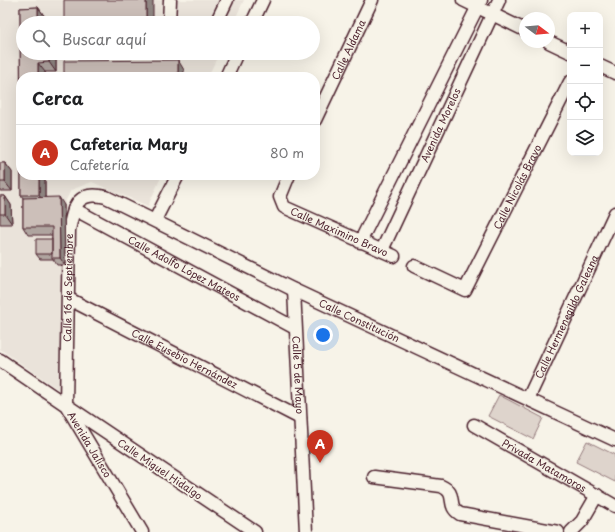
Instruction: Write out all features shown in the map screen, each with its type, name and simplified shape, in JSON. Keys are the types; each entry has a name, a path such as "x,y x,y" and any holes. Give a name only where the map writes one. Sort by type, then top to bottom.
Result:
{"street":[{"path":"169,16 170,0"},
{"path":"219,16 227,0"},
{"path":"255,16 263,0"},
{"name":"Calle Aldama","path":"320,109 372,0"},
{"path":"463,0 479,4 492,14 519,27"},
{"name":"Avenida Morelos","path":"382,250 499,0"},
{"name":"Avenida Morelos","path":"360,242 479,4"},
{"path":"555,45 567,51"},
{"path":"228,72 234,60"},
{"path":"603,67 615,73"},
{"name":"Calle Nicolás Bravo","path":"414,266 465,290 569,84"},
{"path":"155,220 175,180"},
{"name":"Calle Maximino Bravo","path":"287,180 280,197 284,206 360,242 394,256"},
{"name":"Calle Constitución","path":"74,209 81,198 92,193 106,197 294,290 614,438"},
{"name":"Calle 16 de Septiembre","path":"66,406 69,230 74,209"},
{"name":"Calle Adolfo López Mateos","path":"74,209 295,328"},
{"name":"Calle Hermenegildo Galeana","path":"528,399 615,213"},
{"name":"Calle 5 de Mayo","path":"294,290 306,532"},
{"name":"Calle Eusebio Hernández","path":"69,299 300,418"},
{"name":"Avenida Jalisco","path":"0,360 66,406 142,532"},
{"name":"Calle Miguel Hidalgo","path":"66,406 255,532"},
{"name":"Privada Matamoros","path":"474,425 615,506"},
{"path":"374,477 441,486 448,489 452,494 451,504 454,510 460,514 558,532"},
{"path":"571,532 582,522 597,496"}],"shaded area":[{"path":"0,0 244,0 236,16 16,16 16,60 216,60 210,72 16,72 16,180 160,180 148,206 92,182 71,190 65,202 62,392 0,349"},
{"path":"499,395 543,418 533,439 488,416"},
{"path":"587,441 615,455 615,482 576,462"}],"building":[{"path":"64,0 146,0 146,16 64,16"},
{"path":"38,7 38,16 20,16 20,8"},
{"path":"20,60 49,60 49,62 38,63 38,72 20,72"},
{"path":"178,60 178,72 64,72 64,61"},
{"path":"0,163 5,163 5,182 0,182"},
{"path":"21,180 39,180 39,195 21,195"},
{"path":"0,196 5,196 5,214 0,214"},
{"path":"59,197 60,258 52,258 52,227 23,227 23,198"},
{"path":"36,239 52,239 52,254 36,254"}],"place":[{"name":"Cafeteria Mary","path":"320,463"}]}
